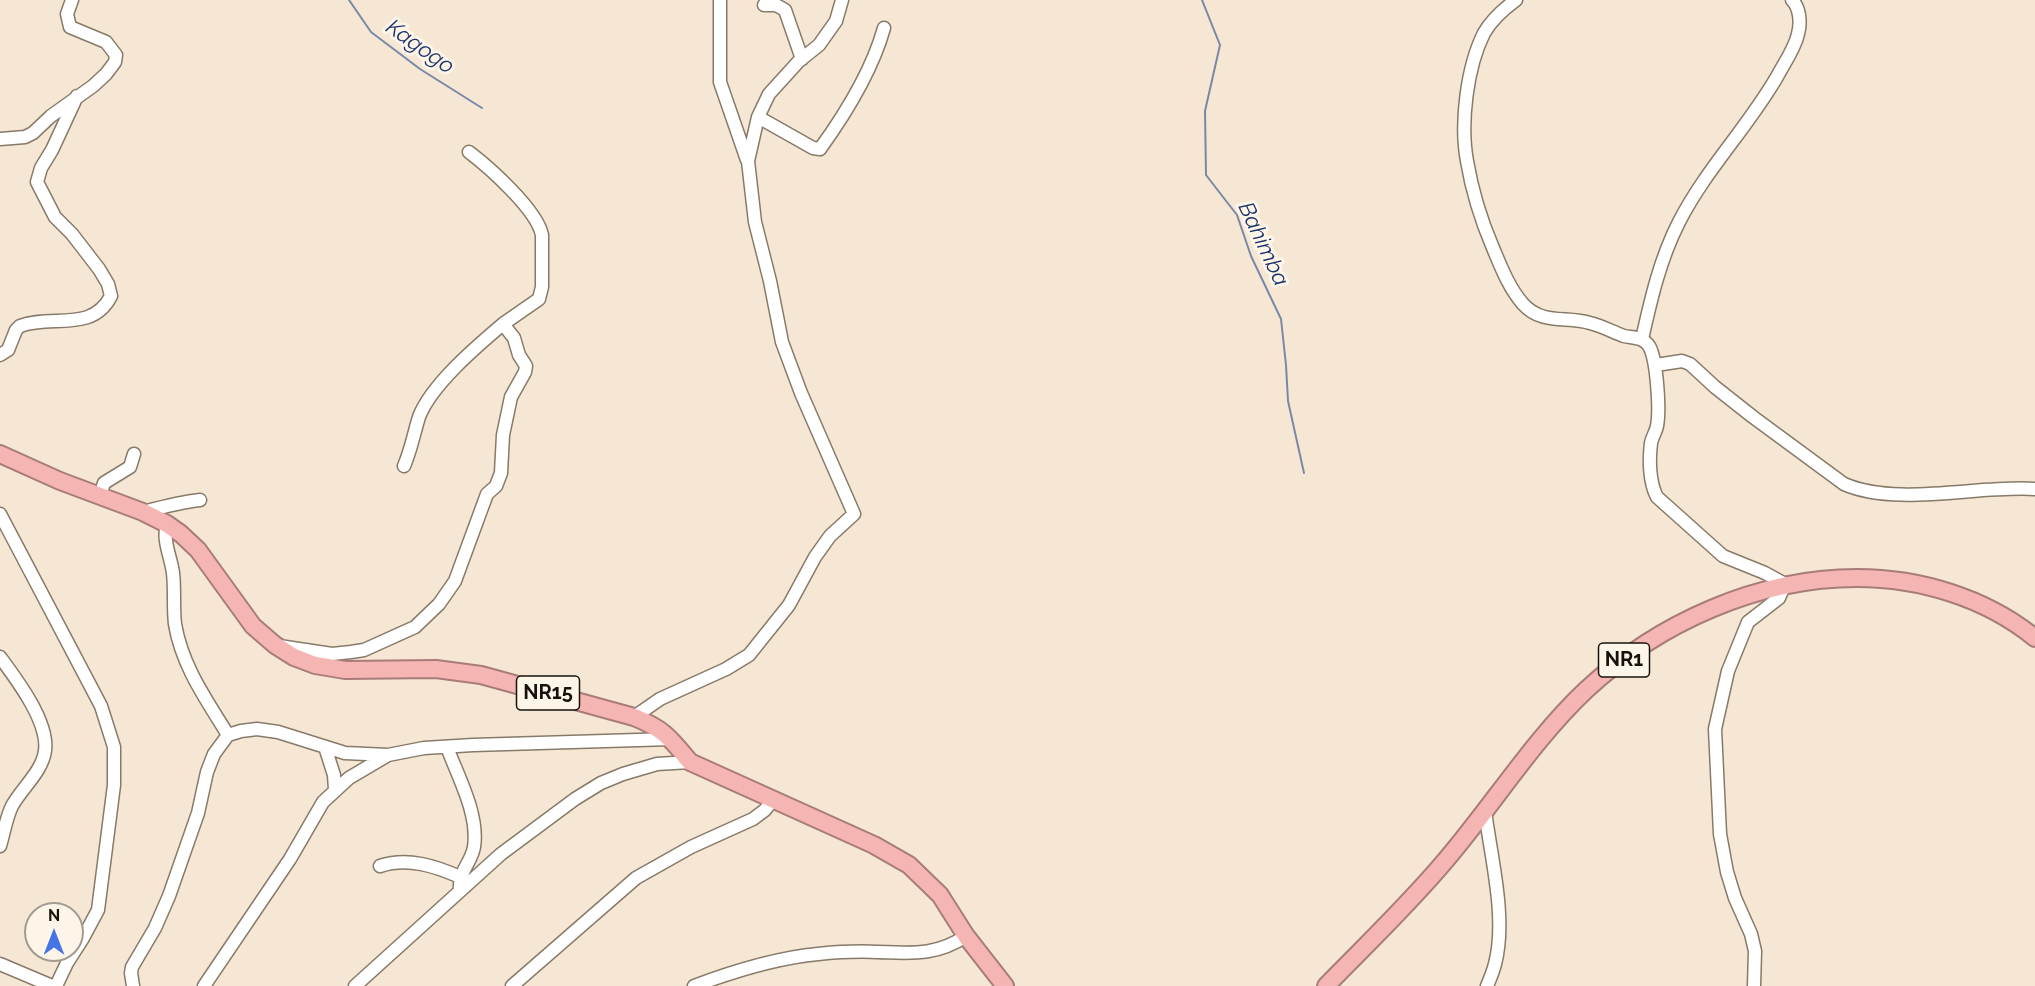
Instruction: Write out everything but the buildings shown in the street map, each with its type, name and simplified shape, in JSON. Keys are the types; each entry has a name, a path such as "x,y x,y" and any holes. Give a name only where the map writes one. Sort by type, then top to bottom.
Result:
{"highway":[{"name":"NR15","path":"3,457 143,512 167,524 198,550 253,626 275,645 305,662 329,668 362,671 436,669 459,671 634,717 652,724 671,739 690,762 874,845 909,865 940,895 966,936 1005,986"},
{"name":"NR1","path":"1326,986 1444,862 1545,735 1587,689 1634,652 1659,636 1719,605 1785,584 1811,580 1872,578 1933,587 1964,597 2035,638"}],"street":[{"path":"0,139 25,137 33,133 77,96 93,86 115,62 116,55 106,42 70,27 67,14 72,0"},
{"path":"634,717 660,699 726,669 749,655 789,605 815,557 830,536 854,514 801,393 782,342 755,222 748,161 720,82 720,0"},
{"path":"748,161 758,117 769,94 802,59 819,45 836,21 842,0"},
{"path":"1515,0 1486,30 1474,57 1465,120 1466,159 1480,217 1512,289 1524,305 1533,312 1556,321 1590,323 1622,335 1642,339 1651,350 1656,365 1657,426 1651,444 1651,460 1652,486 1657,497 1723,556 1773,576 1785,584 1779,598 1748,622 1728,671 1715,729 1720,834 1735,898 1751,934 1755,951 1754,986"},
{"path":"1642,339 1655,283 1680,220 1713,167 1772,87 1798,35 1798,11 1792,0"},
{"path":"764,5 776,5 786,10 802,59"},
{"path":"758,117 813,148 820,149 854,97 874,57 884,28"},
{"path":"0,355 8,350 20,326 86,318 103,309 111,296 108,284 99,269 72,234 55,217 37,182 40,168 57,142 77,96"},
{"path":"404,466 420,416 437,390 466,356 503,324 539,299 542,287 541,231 515,195 488,167 469,152"},
{"path":"275,645 332,654 364,650 415,627 439,604 455,581 488,494 496,486 501,473 503,435 511,397 525,372 526,366 519,355 514,338 503,324"},
{"path":"1656,365 1682,361 1690,364 1753,417 1844,484 1855,489 1866,492 1899,493 2035,489"},
{"path":"100,496 104,483 130,467 134,454"},
{"path":"143,512 171,504 200,500"},
{"path":"0,514 100,706 114,747 114,785 98,910 54,986 0,964"},
{"path":"167,524 165,536 172,570 176,625 182,653 195,682 228,735"},
{"path":"0,657 36,713 42,728 45,752 41,762 10,809 0,846"},
{"path":"133,986 130,973 132,967 155,928 169,896 198,813 207,772 214,754 228,735 257,729 278,732 345,753 388,755 424,748 671,739"},
{"path":"325,747 334,776 335,789"},
{"path":"447,747 463,789 474,828 473,852 460,877 460,891"},
{"path":"204,986 290,859 323,802 349,778 388,755"},
{"path":"355,986 501,854 575,799 601,783 646,767 690,762"},
{"path":"512,986 636,878 691,847 753,819 765,810 773,799"},
{"path":"1485,811 1496,890 1499,933 1495,965 1487,986"},
{"path":"380,866 400,862 417,863 431,865 460,877"},
{"path":"694,986 719,982 762,964 800,956 853,952 931,952 966,936"}],"waterway":[{"name":"Kagogo","path":"349,0 371,32 420,69 482,108"},
{"name":"Bahimba","path":"1202,0 1220,45 1205,111 1206,175 1237,215 1251,256 1281,319 1288,401 1304,473"}]}
